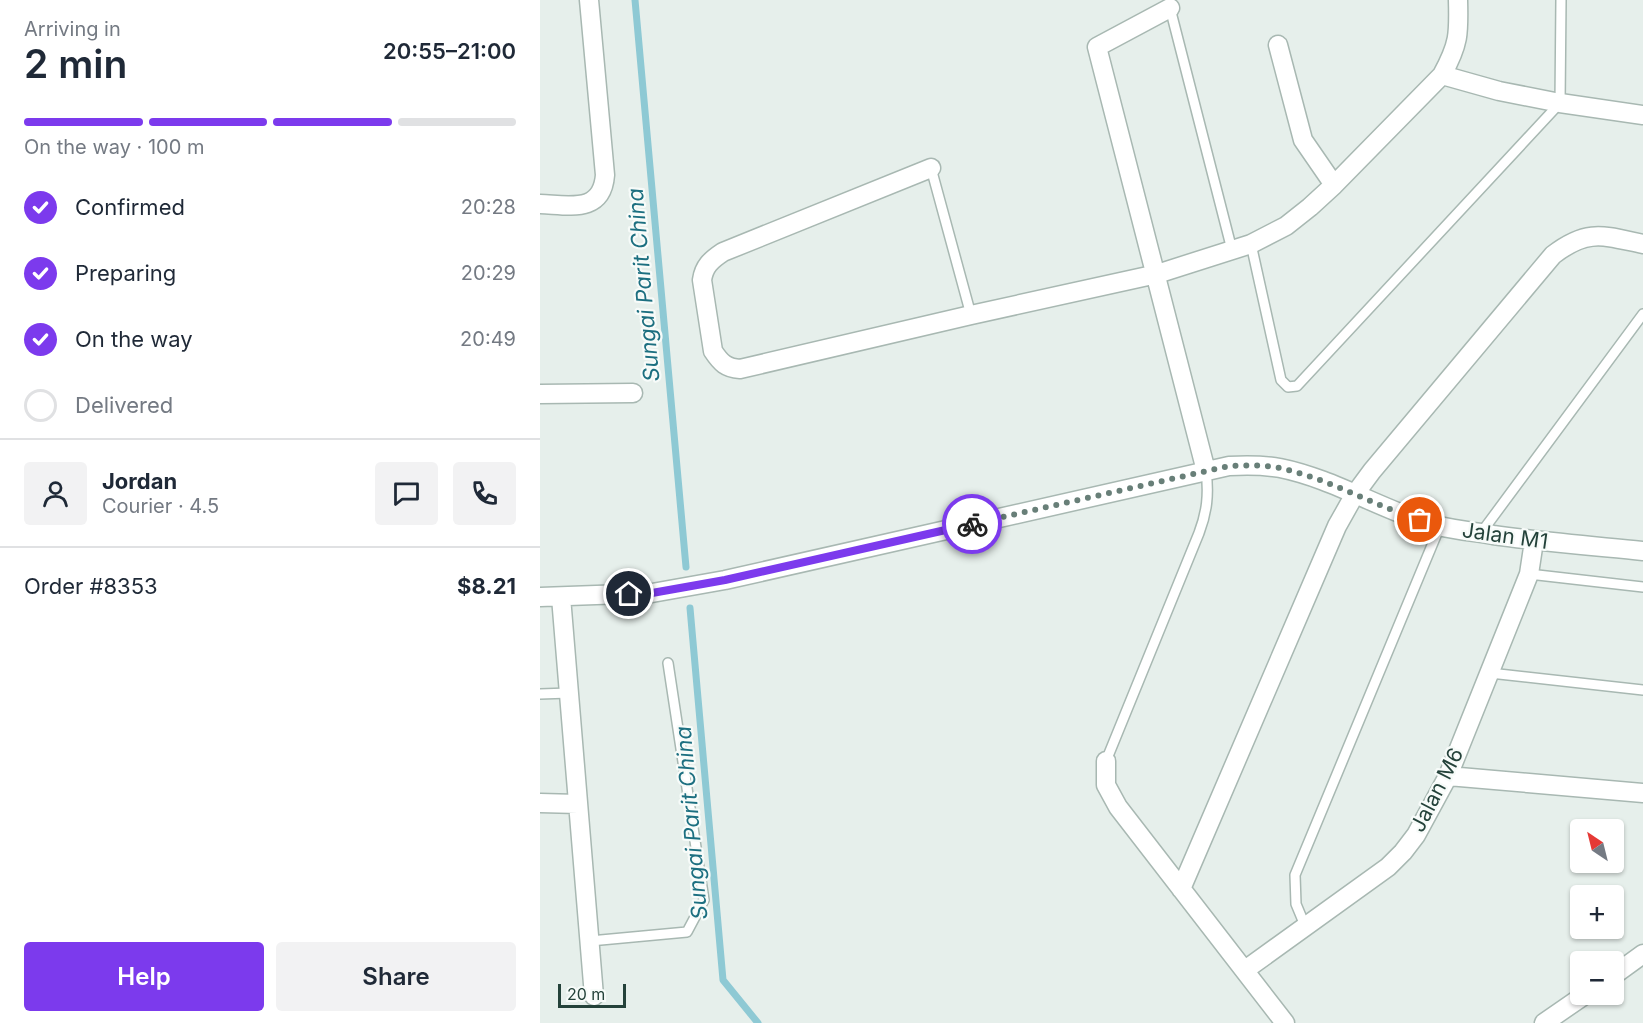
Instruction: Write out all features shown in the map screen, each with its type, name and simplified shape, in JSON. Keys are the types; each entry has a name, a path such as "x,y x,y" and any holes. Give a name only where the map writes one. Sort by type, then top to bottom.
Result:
{"street":[{"path":"540,204 581,205 592,202 600,196 604,186 605,175 589,0"},
{"path":"931,168 723,252 712,260 704,270 702,280 713,351 720,361 728,369 740,369 1157,274 1251,244 1286,226 1334,185 1442,75 1454,53 1459,33 1458,0"},
{"path":"1170,8 1097,47 1206,471"},
{"path":"1278,45 1303,140 1334,185"},
{"path":"1442,75 1499,91 1560,104 1643,115"},
{"path":"1181,889 1337,526 1355,494 1379,462 1553,255 1567,244 1583,237 1598,235 1643,244"},
{"path":"540,394 633,393"},
{"name":"Jalan M1","path":"540,597 652,593 725,580 1229,466 1254,465 1279,468 1440,526 1534,541 1643,551"},
{"name":"Jalan M6","path":"1245,970 1388,867 1416,835 1448,776 1490,673 1529,574 1534,541"},
{"path":"561,597 594,996"},
{"path":"1106,761 1106,785 1118,807 1285,1023"},
{"path":"1448,776 1643,793"},
{"path":"540,803 578,804"},
{"path":"1624,968 1643,954"},
{"path":"1544,1023 1570,1005"}],"lane":[{"path":"1251,244 1281,380 1288,387 1297,386 1560,104 1561,0"},
{"path":"1170,8 1232,250"},
{"path":"931,168 971,315"},
{"path":"1481,533 1643,314"},
{"path":"1106,761 1207,512 1209,489 1206,471"},
{"path":"1306,928 1296,904 1295,875 1440,526"},
{"path":"1529,574 1643,587"},
{"path":"590,941 687,932 704,900 668,663"},
{"path":"1490,673 1643,690"},
{"path":"540,694 569,693"}],"waterway":[{"name":"Sungai Parit China","path":"635,0 686,567"},
{"name":"Sungai Parit China","path":"690,608 723,980 758,1023"}],"way so far":[{"path":"972,524 1229,466 1254,465 1279,468 1303,475 1420,520"}],"route":[{"path":"629,594 652,593 725,580 972,524"}]}
